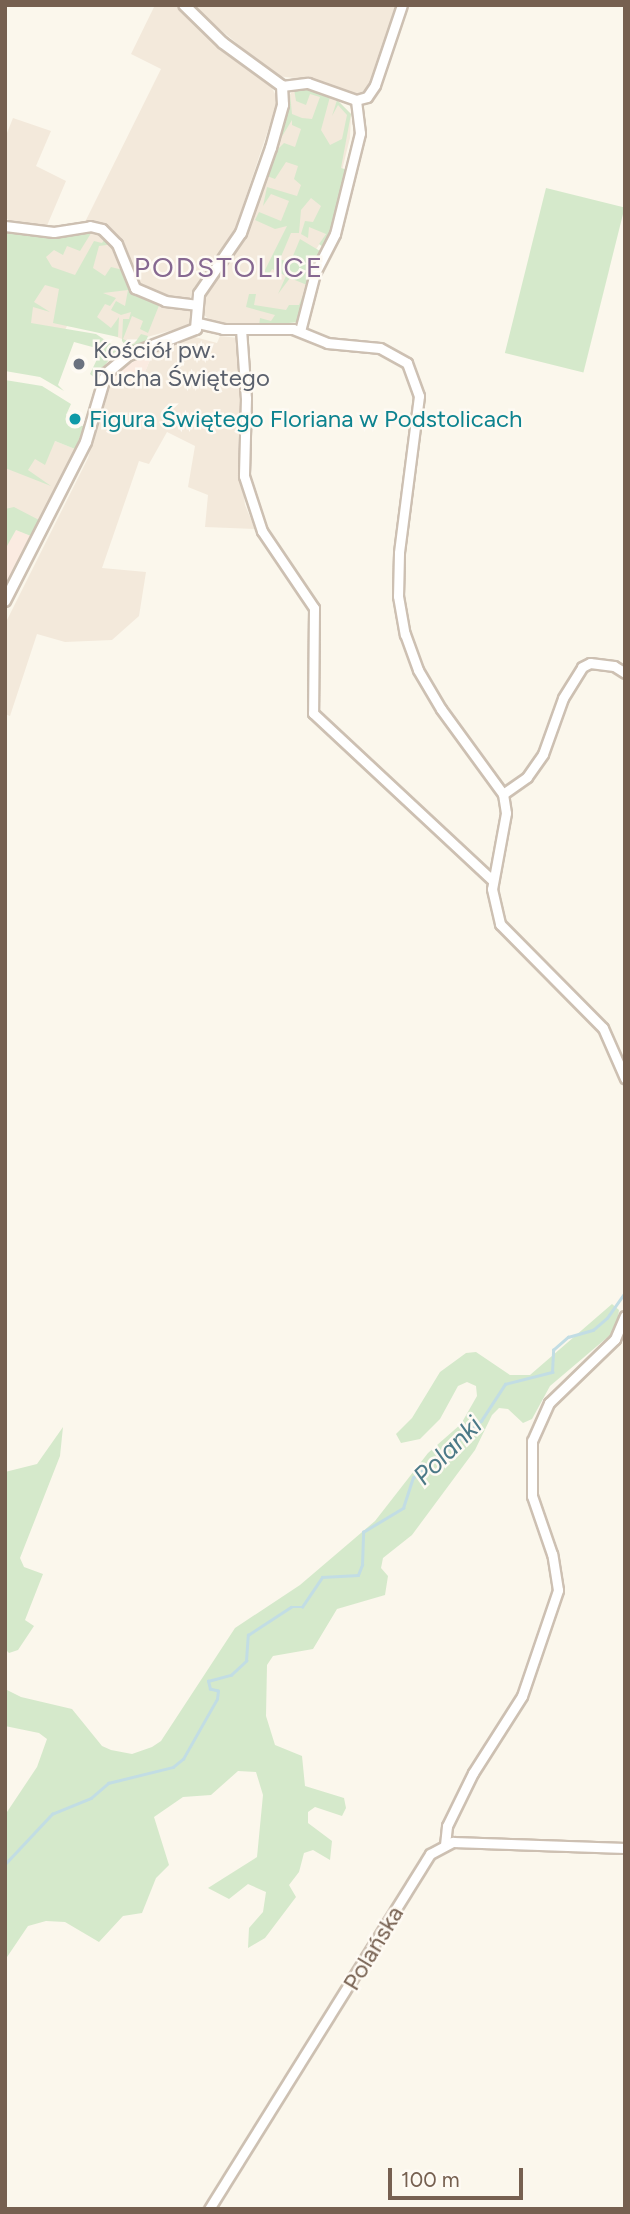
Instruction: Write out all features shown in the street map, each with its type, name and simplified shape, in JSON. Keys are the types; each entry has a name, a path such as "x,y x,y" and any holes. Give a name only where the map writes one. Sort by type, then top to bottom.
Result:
{"street":[{"path":"184,5 223,43 282,86 308,83 356,100 367,97 375,85 402,5"},
{"path":"5,601 86,442 106,374 129,355 194,331 198,323 196,304 201,288 247,219 282,109 282,86"},
{"path":"300,331 315,273 335,234 360,133 356,100"},
{"path":"5,226 54,232 90,226 102,229 117,244 135,288 165,301 196,304"},
{"path":"198,323 241,329 300,331 327,343 380,348 397,355 411,370 419,396 400,554 398,596 405,634 418,670 441,709 503,794 506,813 492,881 492,905 499,924 603,1028 625,1078"},
{"path":"241,329 246,398 244,476 262,531 314,608 313,713 492,881"},
{"path":"503,794 527,776 543,754 563,698 582,667 590,663 614,666 625,673"},
{"path":"625,1316 615,1339 549,1403 532,1441 532,1496 552,1554 558,1590 522,1696 472,1773 447,1826 445,1845 625,1848"},
{"name":"Polańska","path":"209,2209 430,1854 445,1845"}],"shaded area":[{"path":"155,5 179,5 218,45 270,84 278,100 233,235 187,302 193,308 191,325 147,337 131,348 122,339 99,330 67,326 65,330 5,319 5,239 43,241 92,223 85,222 161,69 131,54"},
{"path":"191,5 400,5 372,84 355,97 316,80 276,76"},
{"path":"296,86 331,93 351,114 350,138 326,234 315,251 301,315 259,325 215,325 203,314 204,296 250,226 289,96"},
{"path":"13,118 51,131 36,166 66,181 46,228 10,222 5,216 5,138"},
{"path":"191,336 217,343 220,336 239,338 242,412 238,447 245,505 255,529 205,527 208,495 188,487 195,446 167,432 149,464 139,461 102,568 146,572 139,616 112,640 65,642 37,634 10,716 5,714 5,624 88,458 109,385 114,378 138,389 154,350"},
{"path":"154,350 138,389 114,378 126,366"},
{"path":"5,436 55,441 75,449 31,536 16,530 11,539 5,538"},
{"path":"16,530 31,536 5,588 5,538"}],"green space":[{"path":"299,85 331,93 321,130 330,145 342,139 347,115 338,105 332,116 337,100 351,114 341,168 348,170 332,231 323,247 319,244 326,234 309,227 308,238 301,234 305,221 313,222 321,206 311,198 301,210 299,233 291,233 280,259 290,263 300,239 320,251 299,322 259,326 260,318 271,321 275,315 246,307 249,294 256,294 254,305 286,310 289,305 299,305 307,285 290,278 278,294 286,276 272,269 269,274 264,272 287,226 275,229 255,220 259,212 281,221 289,201 271,194 263,206 267,187 297,196 301,185 294,179 298,166 286,162 275,179 267,176 276,151 284,143 295,147 301,129 292,125 292,120 278,143 290,94 292,114 312,119 320,97 310,94 306,105 296,101 294,89"},
{"path":"546,188 625,208 583,373 505,353"},
{"path":"5,229 93,230 80,251 67,246 63,255 54,250 46,257 52,267 75,275 94,241 102,243 106,237 114,244 99,246 93,268 105,276 111,267 123,270 131,287 160,303 148,333 140,329 143,321 132,316 123,339 134,344 141,334 148,336 146,341 131,348 125,345 122,341 123,319 129,319 131,312 121,315 111,310 116,301 125,306 128,290 103,293 116,298 110,306 105,304 97,317 111,328 119,317 118,337 53,323 59,289 45,285 34,302 50,312 33,307 31,323 96,334 123,352 115,352 95,378 90,374 99,355 96,348 74,342 58,385 64,391 40,377 5,371"},
{"path":"5,380 42,386 71,404 66,415 84,427 75,449 55,441 45,465 35,459 28,470 51,486 5,468"},
{"path":"14,507 39,520 31,536 16,530 7,546 5,509"},
{"path":"612,1304 619,1310 616,1330 550,1386 532,1419 523,1423 508,1409 499,1408 492,1415 475,1450 412,1535 383,1558 381,1568 388,1576 385,1595 337,1609 313,1649 273,1656 267,1665 266,1716 275,1745 302,1756 305,1786 344,1798 346,1808 342,1816 315,1807 308,1812 308,1823 332,1841 330,1860 313,1850 304,1853 299,1872 289,1885 296,1897 265,1938 248,1948 249,1928 263,1912 266,1892 248,1884 229,1899 208,1888 257,1857 263,1795 256,1772 238,1771 211,1795 183,1797 154,1817 169,1865 156,1878 142,1913 123,1916 99,1942 65,1922 46,1921 28,1926 5,1960 5,1815 37,1767 47,1739 39,1733 5,1726 5,1689 21,1697 72,1709 102,1746 111,1750 132,1754 152,1747 161,1741 235,1628 300,1585 375,1521 428,1453 461,1424 477,1396 476,1386 467,1382 458,1386 440,1419 420,1439 401,1443 396,1434 412,1418 440,1372 466,1353 476,1352 510,1375 530,1375"},
{"path":"63,1427 60,1456 20,1558 24,1567 43,1574 25,1620 34,1626 18,1650 9,1653 5,1649 5,1472 37,1464"}],"waterway":[{"name":"Polanki","path":"5,1864 52,1814 91,1798 108,1783 173,1767 183,1759 217,1699 218,1691 210,1689 208,1681 231,1675 246,1661 248,1635 291,1607 302,1607 322,1577 358,1575 362,1565 363,1532 403,1508 413,1478 481,1421 505,1384 552,1372 553,1350 568,1337 593,1330 607,1318 625,1292"}],"place":[{"name":"Kościół pw. Ducha Świętego","path":"79,364"},
{"name":"Figura Świętego Floriana w Podstolicach","path":"75,419"}],"district":[{"name":"PODSTOLICE","path":"229,267"}]}
